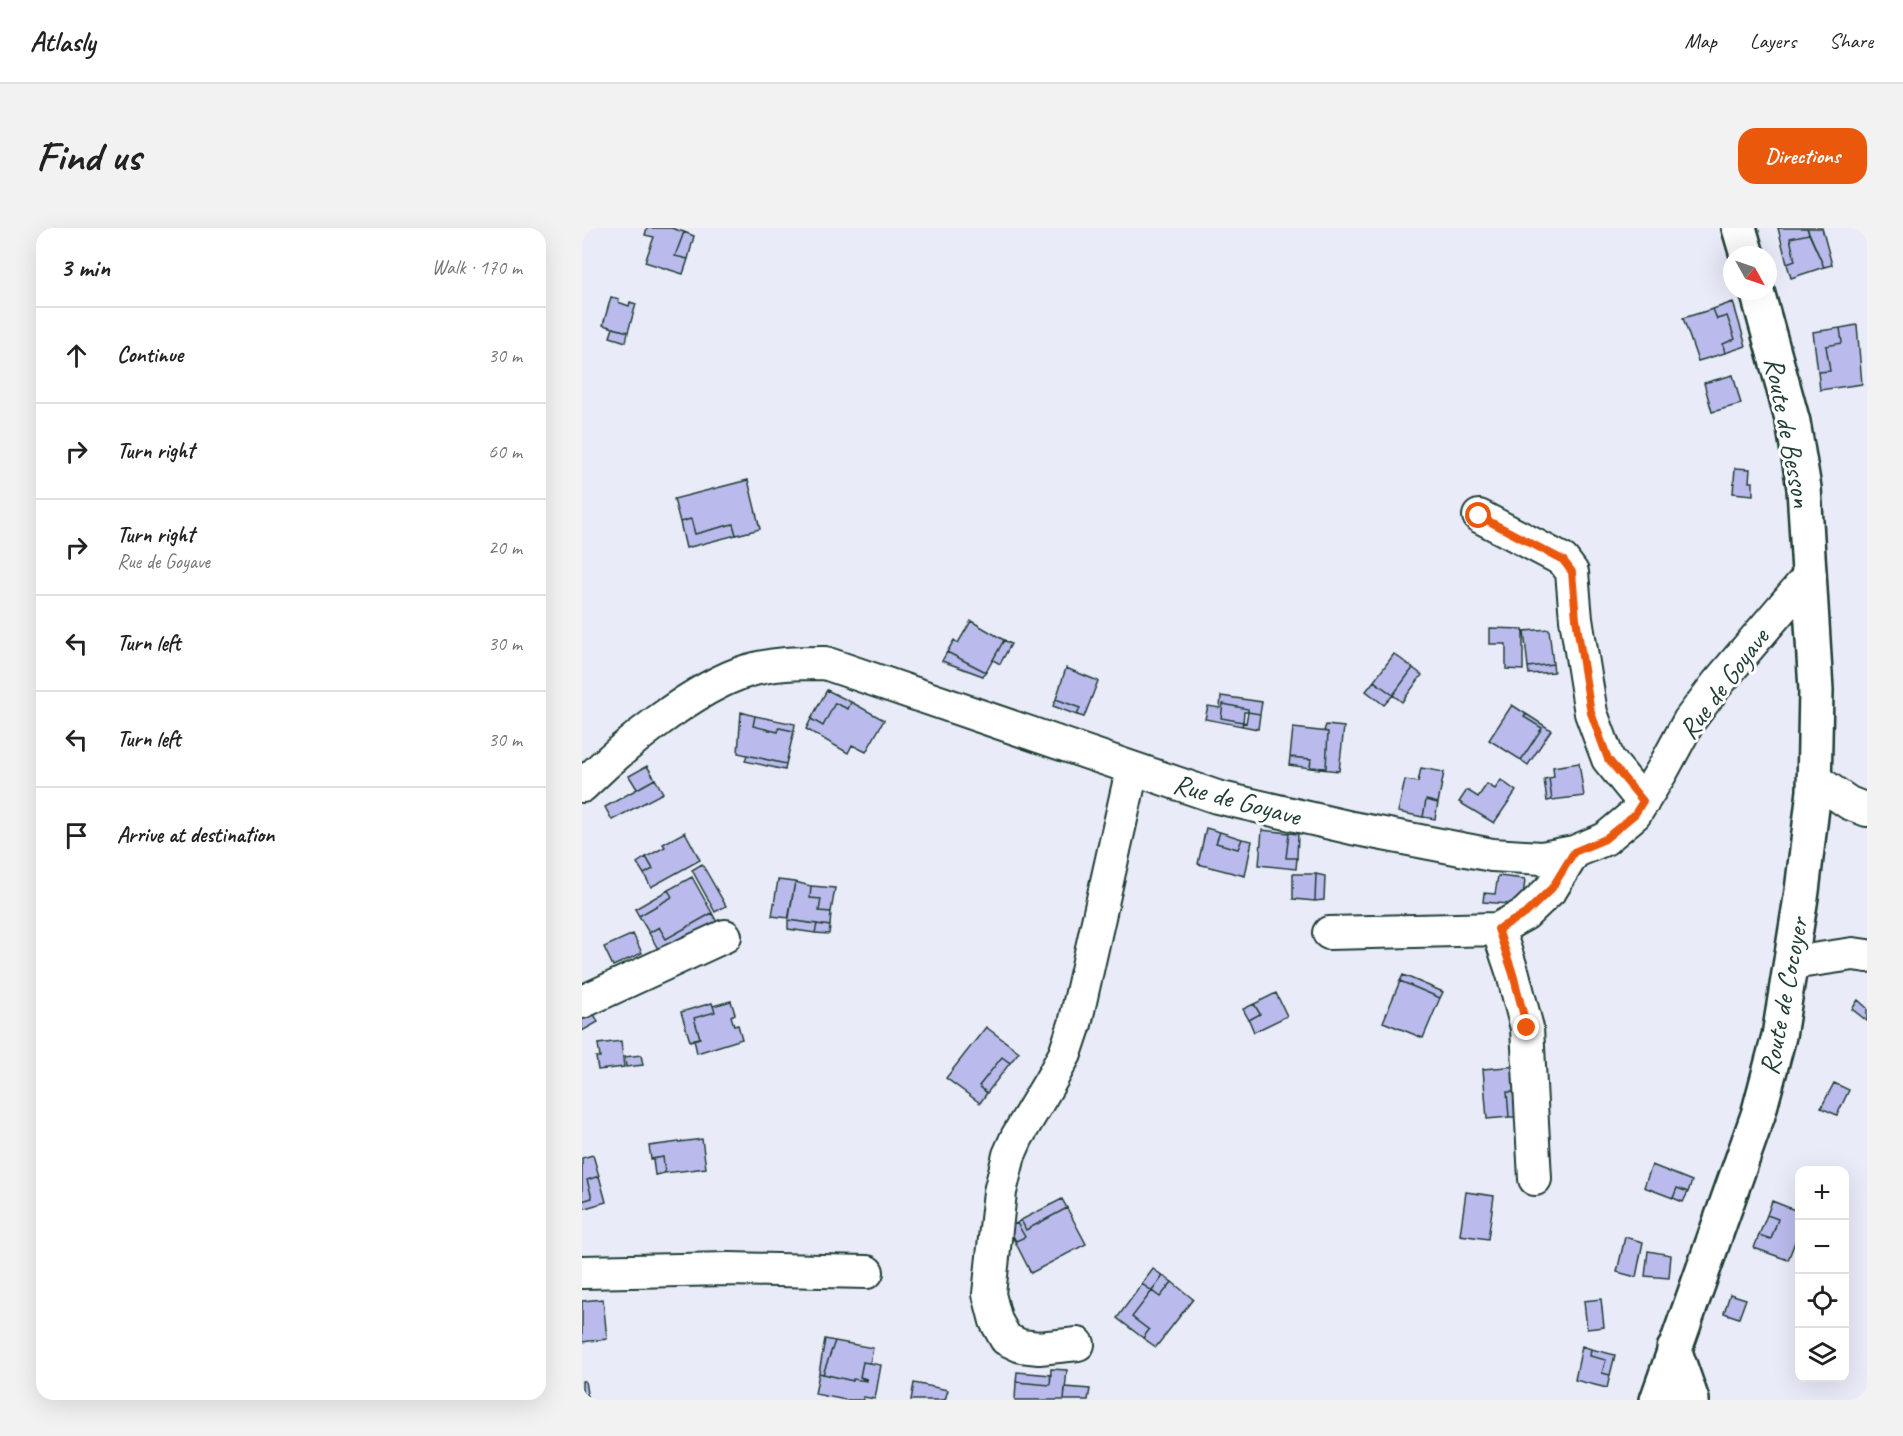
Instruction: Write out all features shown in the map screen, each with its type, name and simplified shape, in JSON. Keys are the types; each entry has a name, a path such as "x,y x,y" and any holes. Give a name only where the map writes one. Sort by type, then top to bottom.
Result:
{"main road":[{"path":"1739,228 1744,246"},
{"name":"Route de Besson","path":"1759,300 1793,422 1804,488 1810,575"},
{"name":"Route de Cocoyer","path":"1658,1400 1674,1348 1758,1114 1779,1036 1804,880 1814,779 1816,690 1810,575"},
{"path":"1674,1348 1692,1400"}],"street":[{"path":"1479,516 1563,560 1572,572 1576,619 1591,713 1608,759 1643,801"},
{"name":"Rue de Goyave","path":"582,786 645,732 696,694 746,671 789,663 825,663 1132,770 1217,797 1352,828 1492,855 1542,858 1574,852 1605,839 1635,814 1689,721 1717,684 1810,575"},
{"path":"1078,1344 1039,1348 1021,1346 1006,1339 996,1321 988,1294 1000,1192 1009,1155 1017,1137 1052,1080 1065,1054 1075,1024 1132,770"},
{"path":"1814,779 1849,803 1867,810"},
{"path":"1329,933 1498,929 1525,914 1552,888 1574,852"},
{"path":"1498,929 1527,1028 1536,1179"},
{"path":"582,1002 725,936"},
{"path":"1792,963 1853,954 1867,956"},
{"path":"582,1272 729,1269 867,1272"}],"building":[{"path":"647,228 671,228 684,232 675,256 688,259 683,274 645,262 654,237 645,235"},
{"path":"1778,228 1807,228 1809,234 1790,238 1795,261 1787,264"},
{"path":"1807,228 1822,228 1832,265 1824,267"},
{"path":"684,232 694,236 688,259 675,256"},
{"path":"1809,234 1824,267 1791,278 1787,264 1795,261 1790,238"},
{"path":"611,297 629,306 630,302 636,304 628,332 603,325"},
{"path":"1733,302 1746,346 1725,353 1723,344 1735,339 1727,316 1717,319 1713,309"},
{"path":"1713,309 1717,319 1727,316 1735,339 1723,344 1725,353 1698,361 1683,318"},
{"path":"1857,325 1862,384 1820,390 1818,372 1830,371 1826,346 1842,343 1840,328"},
{"path":"613,328 628,332 626,342 610,337"},
{"path":"1840,328 1842,343 1826,346 1830,371 1818,372 1813,332"},
{"path":"1733,375 1741,404 1712,412 1704,383"},
{"path":"1735,468 1750,469 1749,482 1753,482 1753,495 1733,493"},
{"path":"748,480 760,529 736,535 733,524 695,534 691,519 680,522 674,499"},
{"path":"691,519 695,534 733,524 736,535 686,548 680,522"},
{"path":"971,621 1004,640 986,672 947,652 954,640 958,643"},
{"path":"1490,628 1523,629 1523,670 1506,669 1506,644 1490,644"},
{"path":"1549,629 1553,664 1528,667 1524,631"},
{"path":"1004,640 1011,644 1000,664 993,660"},
{"path":"947,652 986,672 983,676 942,661"},
{"path":"1394,654 1413,668 1393,695 1374,681"},
{"path":"1553,664 1554,672 1529,674 1528,667"},
{"path":"1066,668 1098,681 1084,717 1077,715 1080,708 1056,699"},
{"path":"1413,668 1422,675 1402,702 1393,695"},
{"path":"1374,681 1393,695 1384,705 1366,691"},
{"path":"827,690 851,702 848,709 835,703 823,726 811,719"},
{"path":"1221,696 1262,702 1260,714 1223,704 1221,718 1243,722 1242,726 1205,719 1208,706 1220,708"},
{"path":"1056,699 1080,708 1077,715 1053,706"},
{"path":"851,702 884,720 866,752 852,745 848,753 806,729 811,719 823,726 835,703 848,709"},
{"path":"1223,704 1248,709 1248,712 1244,712 1243,722 1221,718"},
{"path":"1512,705 1526,714 1524,717 1542,728 1521,760 1489,740"},
{"path":"741,712 755,716 753,726 778,732 779,728 794,731 786,764 738,753"},
{"path":"1248,712 1260,714 1258,729 1242,726 1243,722 1246,723"},
{"path":"1526,714 1551,730 1528,765 1521,760 1542,728 1524,717"},
{"path":"755,716 795,724 794,731 779,728 778,732 753,726"},
{"path":"1326,725 1344,727 1339,771 1310,768 1326,768 1328,732 1324,731"},
{"path":"1293,728 1328,732 1326,768 1310,767 1311,759 1290,757"},
{"path":"747,755 786,764 785,770 745,761"},
{"path":"1290,757 1311,759 1310,768 1289,765"},
{"path":"1579,763 1584,796 1552,800 1549,778 1554,777 1553,767"},
{"path":"647,766 655,779 637,789 629,776"},
{"path":"1421,768 1444,772 1438,803 1426,800 1423,817 1398,812 1405,780 1418,782"},
{"path":"1549,778 1552,800 1547,801 1544,779"},
{"path":"655,779 663,793 612,820 605,807"},
{"path":"1501,780 1516,791 1494,823 1459,802 1467,790 1478,797 1487,784 1495,789"},
{"path":"1426,800 1438,803 1435,819 1423,817"},
{"path":"1206,828 1220,832 1216,843 1238,849 1242,839 1252,841 1245,876 1198,864"},
{"path":"1262,830 1289,833 1286,858 1297,858 1296,869 1259,865"},
{"path":"685,832 700,860 651,887 644,874 653,869 646,857 665,847 663,844"},
{"path":"1220,832 1242,839 1238,849 1216,843"},
{"path":"1289,833 1298,834 1297,858 1286,858"},
{"path":"646,857 653,869 644,874 637,863"},
{"path":"702,864 726,906 715,912 692,870"},
{"path":"1293,874 1316,874 1315,901 1293,899"},
{"path":"1316,874 1325,876 1324,900 1315,901"},
{"path":"1498,876 1525,879 1522,905 1483,902 1484,893 1495,894"},
{"path":"692,877 712,913 666,939 659,927 649,933 639,916 672,897 668,890"},
{"path":"778,880 795,882 789,918 772,916"},
{"path":"795,882 811,886 810,898 821,899 819,911 831,912 830,926 788,920"},
{"path":"811,886 835,888 831,912 819,911 821,899 810,898"},
{"path":"668,890 672,897 639,916 635,909"},
{"path":"712,913 718,924 662,956 649,933 659,927 666,939"},
{"path":"788,920 817,924 815,933 788,929"},
{"path":"817,924 830,926 829,934 815,933"},
{"path":"633,934 642,953 613,966 604,947"},
{"path":"1403,975 1443,992 1440,998 1400,981"},
{"path":"1400,981 1440,998 1423,1038 1383,1022"},
{"path":"1276,993 1287,1016 1254,1032 1249,1020 1260,1014 1254,1004"},
{"path":"1858,1000 1867,1008 1867,1021 1852,1009"},
{"path":"731,1001 735,1014 731,1016 734,1026 738,1025 742,1039 697,1053 694,1039 700,1038 694,1018 715,1012 713,1006"},
{"path":"712,1003 715,1012 694,1018 700,1038 690,1041 681,1012"},
{"path":"1254,1004 1260,1014 1249,1020 1243,1009"},
{"path":"591,1008 598,1022 582,1031 582,1012"},
{"path":"986,1027 1019,1052 1010,1063 1002,1057 979,1086 987,1093 980,1103 946,1078"},
{"path":"621,1041 624,1067 598,1070 596,1057 600,1057 598,1044"},
{"path":"641,1055 643,1065 626,1067 625,1057"},
{"path":"1002,1057 1010,1063 987,1093 979,1086"},
{"path":"1518,1066 1520,1092 1507,1092 1509,1117 1487,1119 1483,1069"},
{"path":"1834,1083 1849,1090 1837,1115 1821,1108"},
{"path":"1507,1092 1520,1092 1522,1117 1509,1117"},
{"path":"702,1139 706,1168 665,1173 663,1157 651,1159 649,1146"},
{"path":"593,1155 599,1176 587,1180 592,1198 582,1201 582,1158"},
{"path":"663,1157 665,1173 655,1175 653,1159"},
{"path":"1652,1165 1692,1181 1688,1192 1677,1188 1673,1198 1644,1187"},
{"path":"599,1176 606,1202 582,1209 582,1201 592,1198 587,1180"},
{"path":"1677,1188 1688,1192 1683,1202 1673,1198"},
{"path":"1466,1192 1494,1196 1488,1239 1460,1235"},
{"path":"1062,1199 1067,1208 1026,1230 1021,1220"},
{"path":"1772,1201 1795,1210 1795,1242 1788,1260 1754,1248 1759,1235 1771,1239 1778,1219 1767,1215"},
{"path":"1067,1208 1086,1244 1031,1273 1008,1228 1016,1241 1025,1237 1017,1223 1021,1220 1026,1230"},
{"path":"1767,1215 1778,1219 1771,1239 1759,1235"},
{"path":"1017,1223 1025,1237 1016,1241 1008,1227"},
{"path":"1625,1237 1643,1242 1636,1277 1617,1272"},
{"path":"1648,1251 1671,1255 1669,1278 1645,1276"},
{"path":"1153,1269 1163,1276 1152,1291 1142,1284"},
{"path":"1163,1276 1172,1282 1160,1297 1152,1291"},
{"path":"1172,1282 1193,1299 1156,1347 1143,1338 1149,1330 1132,1317 1152,1291 1160,1297"},
{"path":"1142,1284 1152,1291 1132,1317 1149,1330 1143,1338 1117,1318"},
{"path":"1730,1294 1746,1299 1739,1318 1724,1313"},
{"path":"603,1299 607,1339 582,1342 582,1301"},
{"path":"1601,1299 1604,1327 1587,1329 1584,1301"},
{"path":"825,1339 835,1341 823,1374 819,1373"},
{"path":"835,1341 873,1348 870,1363 863,1362 860,1377 867,1381 853,1379 853,1381 823,1374"},
{"path":"1582,1346 1591,1349 1590,1356 1606,1360 1602,1373 1610,1375 1607,1388 1575,1380"},
{"path":"1591,1349 1615,1355 1610,1375 1602,1373 1606,1360 1590,1356"},
{"path":"863,1362 881,1365 875,1399 863,1397 863,1400 846,1400 815,1394 819,1373 853,1381 853,1379 867,1381 860,1377"},
{"path":"1051,1369 1067,1370 1064,1400 1015,1400 1016,1382 1050,1385"},
{"path":"1017,1372 1051,1375 1050,1385 1016,1382"},
{"path":"582,1381 585,1381 588,1400 582,1400"},
{"path":"914,1383 948,1390 945,1400 911,1400"},
{"path":"1065,1387 1090,1389 1088,1400 1064,1400"}],"route":[{"path":"1479,516 1563,560 1572,572 1576,619 1591,713 1608,759 1643,801 1635,814 1605,839 1574,852 1552,888 1525,914 1498,929 1527,1028"}]}
